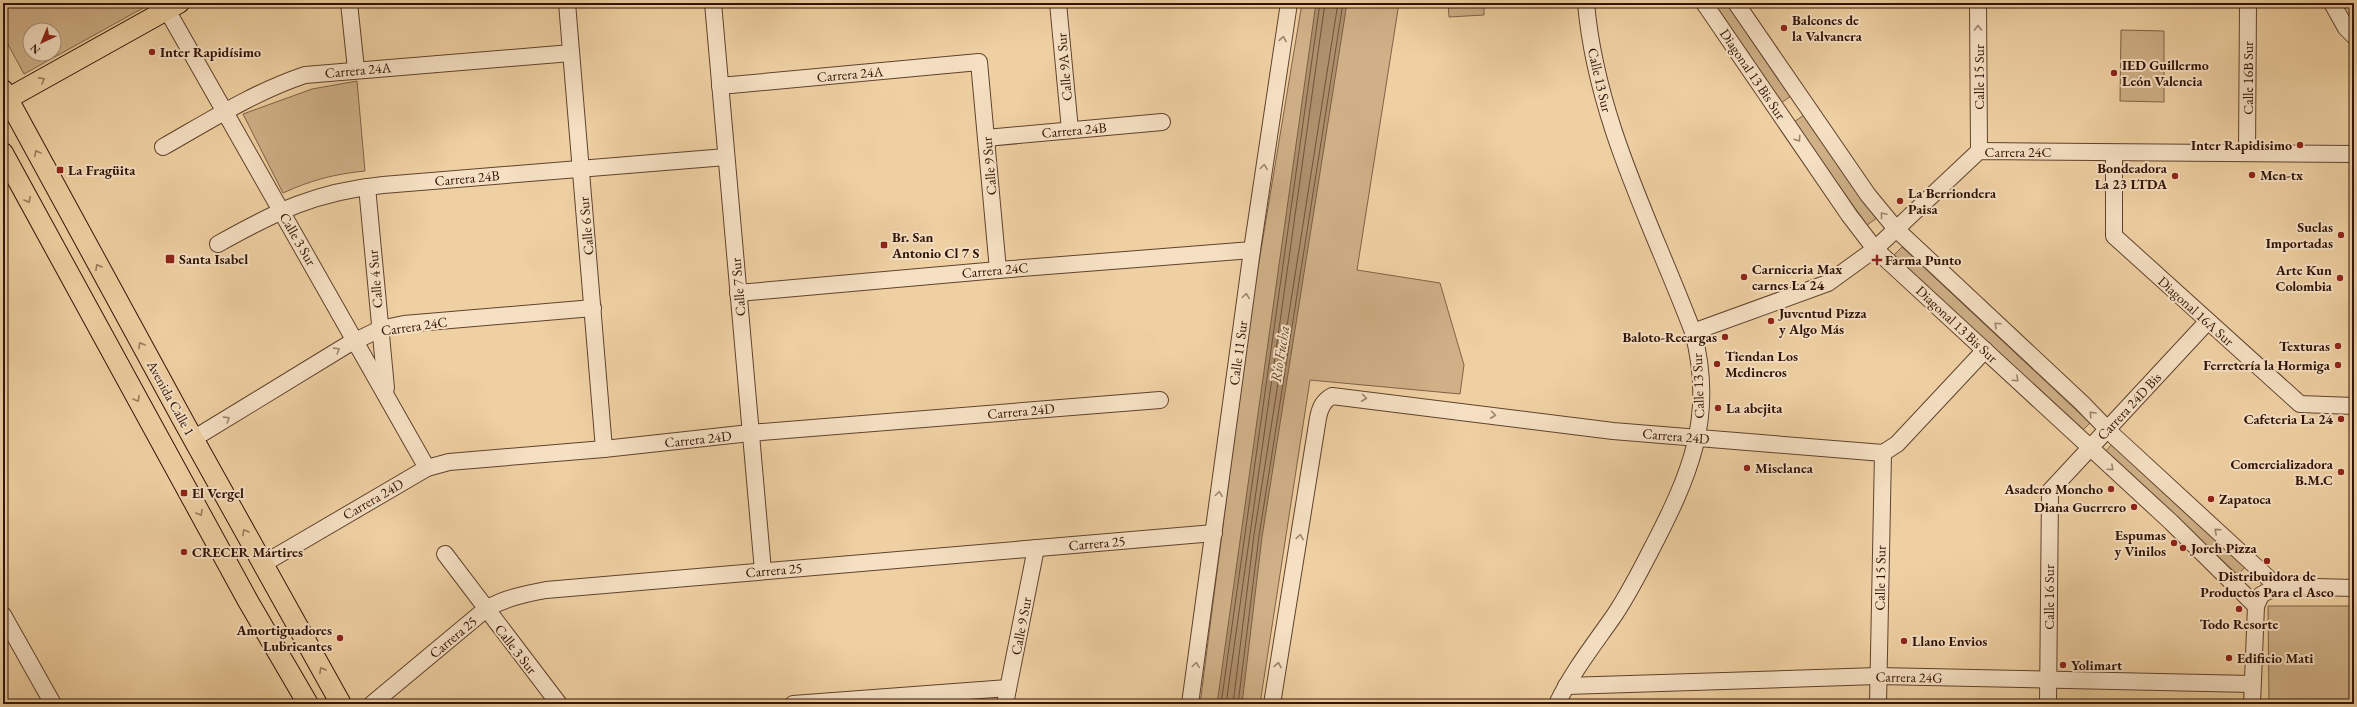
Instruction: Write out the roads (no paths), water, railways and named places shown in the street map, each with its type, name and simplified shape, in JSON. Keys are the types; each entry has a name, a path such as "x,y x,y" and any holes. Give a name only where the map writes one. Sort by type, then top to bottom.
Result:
{"main road":[{"path":"5,94 173,6"},
{"name":"Avenida Calle 1","path":"5,94 193,439 341,704"},
{"path":"3,153 248,601 308,704"}],"street":[{"path":"349,3 356,69"},
{"name":"Calle 6 Sur","path":"567,3 604,449"},
{"name":"Calle 7 Sur","path":"712,3 762,571"},
{"name":"Calle 9A Sur","path":"1058,3 1070,130"},
{"name":"Calle 11 Sur","path":"1190,704 1252,250 1289,3"},
{"name":"Calle 13 Sur","path":"1557,704 1566,686 1612,620 1634,581 1678,494 1698,438 1701,392 1700,364 1693,332 1621,154 1606,112 1592,55 1586,3"},
{"name":"Diagonal 13 Bis Sur","path":"1704,3 1850,215 1876,249 2171,522 2256,606"},
{"name":"Diagonal 13 Bis Sur","path":"1736,3 1868,195 1896,229 2082,403 2108,430 2277,586"},
{"name":"Calle 15 Sur","path":"1978,3 1979,151"},
{"name":"Calle 16B Sur","path":"2247,153 2248,3"},
{"path":"2332,3 2346,28 2354,36"},
{"name":"Calle 3 Sur","path":"173,6 226,112 427,468"},
{"name":"Carrera 24A","path":"163,147 276,85 305,75 356,69 571,53"},
{"name":"Carrera 24A","path":"720,86 980,62"},
{"name":"Calle 9 Sur","path":"980,62 998,270"},
{"path":"1783,117 1804,102"},
{"name":"Carrera 24B","path":"986,138 1162,122"},
{"name":"Carrera 24C","path":"1693,332 1828,283 1876,249 1979,151 2354,154"},
{"name":"Diagonal 16A Sur","path":"2114,153 2114,236 2300,404 2354,406"},
{"name":"Carrera 24B","path":"218,244 281,210 309,198 367,187 726,157"},
{"name":"Calle 4 Sur","path":"367,187 386,395"},
{"name":"Carrera 24C","path":"738,293 998,270 1252,250"},
{"name":"Carrera 24C","path":"193,439 355,340 380,329 404,324 592,308"},
{"name":"Carrera 24D Bis","path":"2050,491 2059,478 2108,430 2208,322"},
{"path":"1883,453 1897,444 1985,350"},
{"name":"Carrera 24D","path":"1272,704 1318,418 1320,407 1326,399 1338,395 1613,431 1883,453"},
{"name":"Carrera 24D","path":"263,564 427,468 449,462 604,449 750,433 1160,400"},
{"name":"Calle 15 Sur","path":"1878,704 1883,453"},
{"name":"Calle 16 Sur","path":"2048,704 2050,491"},
{"name":"Carrera 25","path":"372,704 486,609 504,599 546,590 1214,533"},
{"name":"Calle 9 Sur","path":"1005,704 1036,548"},
{"name":"Calle 3 Sur","path":"445,554 559,704"},
{"path":"2252,704 2256,606 2261,595 2277,586 2354,588"},
{"path":"3,615 53,704"},
{"name":"Carrera 24G","path":"1566,686 1878,676 2252,684"},
{"path":"793,704 1008,688"}],"water":[{"name":"Río Fucha","path":"1316,3 1347,3 1262,537 1242,704 1217,704"}],"place":[{"name":"Balcones de la Valvanera","path":"1784,28"},
{"name":"Inter Rapidísimo","path":"152,52"},
{"name":"IED Guillermo León Valencia","path":"2114,73"},
{"name":"Inter Rapidisimo","path":"2300,145"},
{"name":"La Fragüita","path":"60,170"},
{"name":"Men-tx","path":"2252,175"},
{"name":"Bondeadora La 23 LTDA","path":"2175,176"},
{"name":"La Berriondera Paisa","path":"1900,201"},
{"name":"Suelas Importadas","path":"2341,235"},
{"name":"Br. San Antonio Cl 7 S","path":"884,245"},
{"name":"Santa Isabel","path":"170,259"},
{"name":"Farma Punto","path":"1877,260"},
{"name":"Carniceria Max carnes La 24","path":"1744,277"},
{"name":"Arte Kun Colombia","path":"2340,278"},
{"name":"Juventud Pizza y Algo Más","path":"1771,321"},
{"name":"Baloto-Recargas","path":"1725,337"},
{"name":"Texturas","path":"2338,346"},
{"name":"Tiendan Los Medineros","path":"1717,364"},
{"name":"Ferretería la Hormiga","path":"2338,365"},
{"name":"La abejita","path":"1718,408"},
{"name":"Cafeteria La 24","path":"2341,419"},
{"name":"Miselanea","path":"1747,468"},
{"name":"Comercializadora B.M.C","path":"2341,472"},
{"name":"Asadero Moncho","path":"2111,489"},
{"name":"El Vergel","path":"184,493"},
{"name":"Zapatoca","path":"2211,499"},
{"name":"Diana Guerrero","path":"2134,507"},
{"name":"Espumas y Vinilos","path":"2174,543"},
{"name":"Joreh Pizza","path":"2183,548"},
{"name":"CRECER Mártires","path":"184,552"},
{"name":"Distribuidora de Productos Para el Aseo","path":"2267,561"},
{"name":"Todo Resorte","path":"2239,609"},
{"name":"Amortiguadores Lubricantes","path":"340,638"},
{"name":"Llano Envios","path":"1904,641"},
{"name":"Edificio Mati","path":"2229,658"},
{"name":"Yolimart","path":"2063,665"}]}
